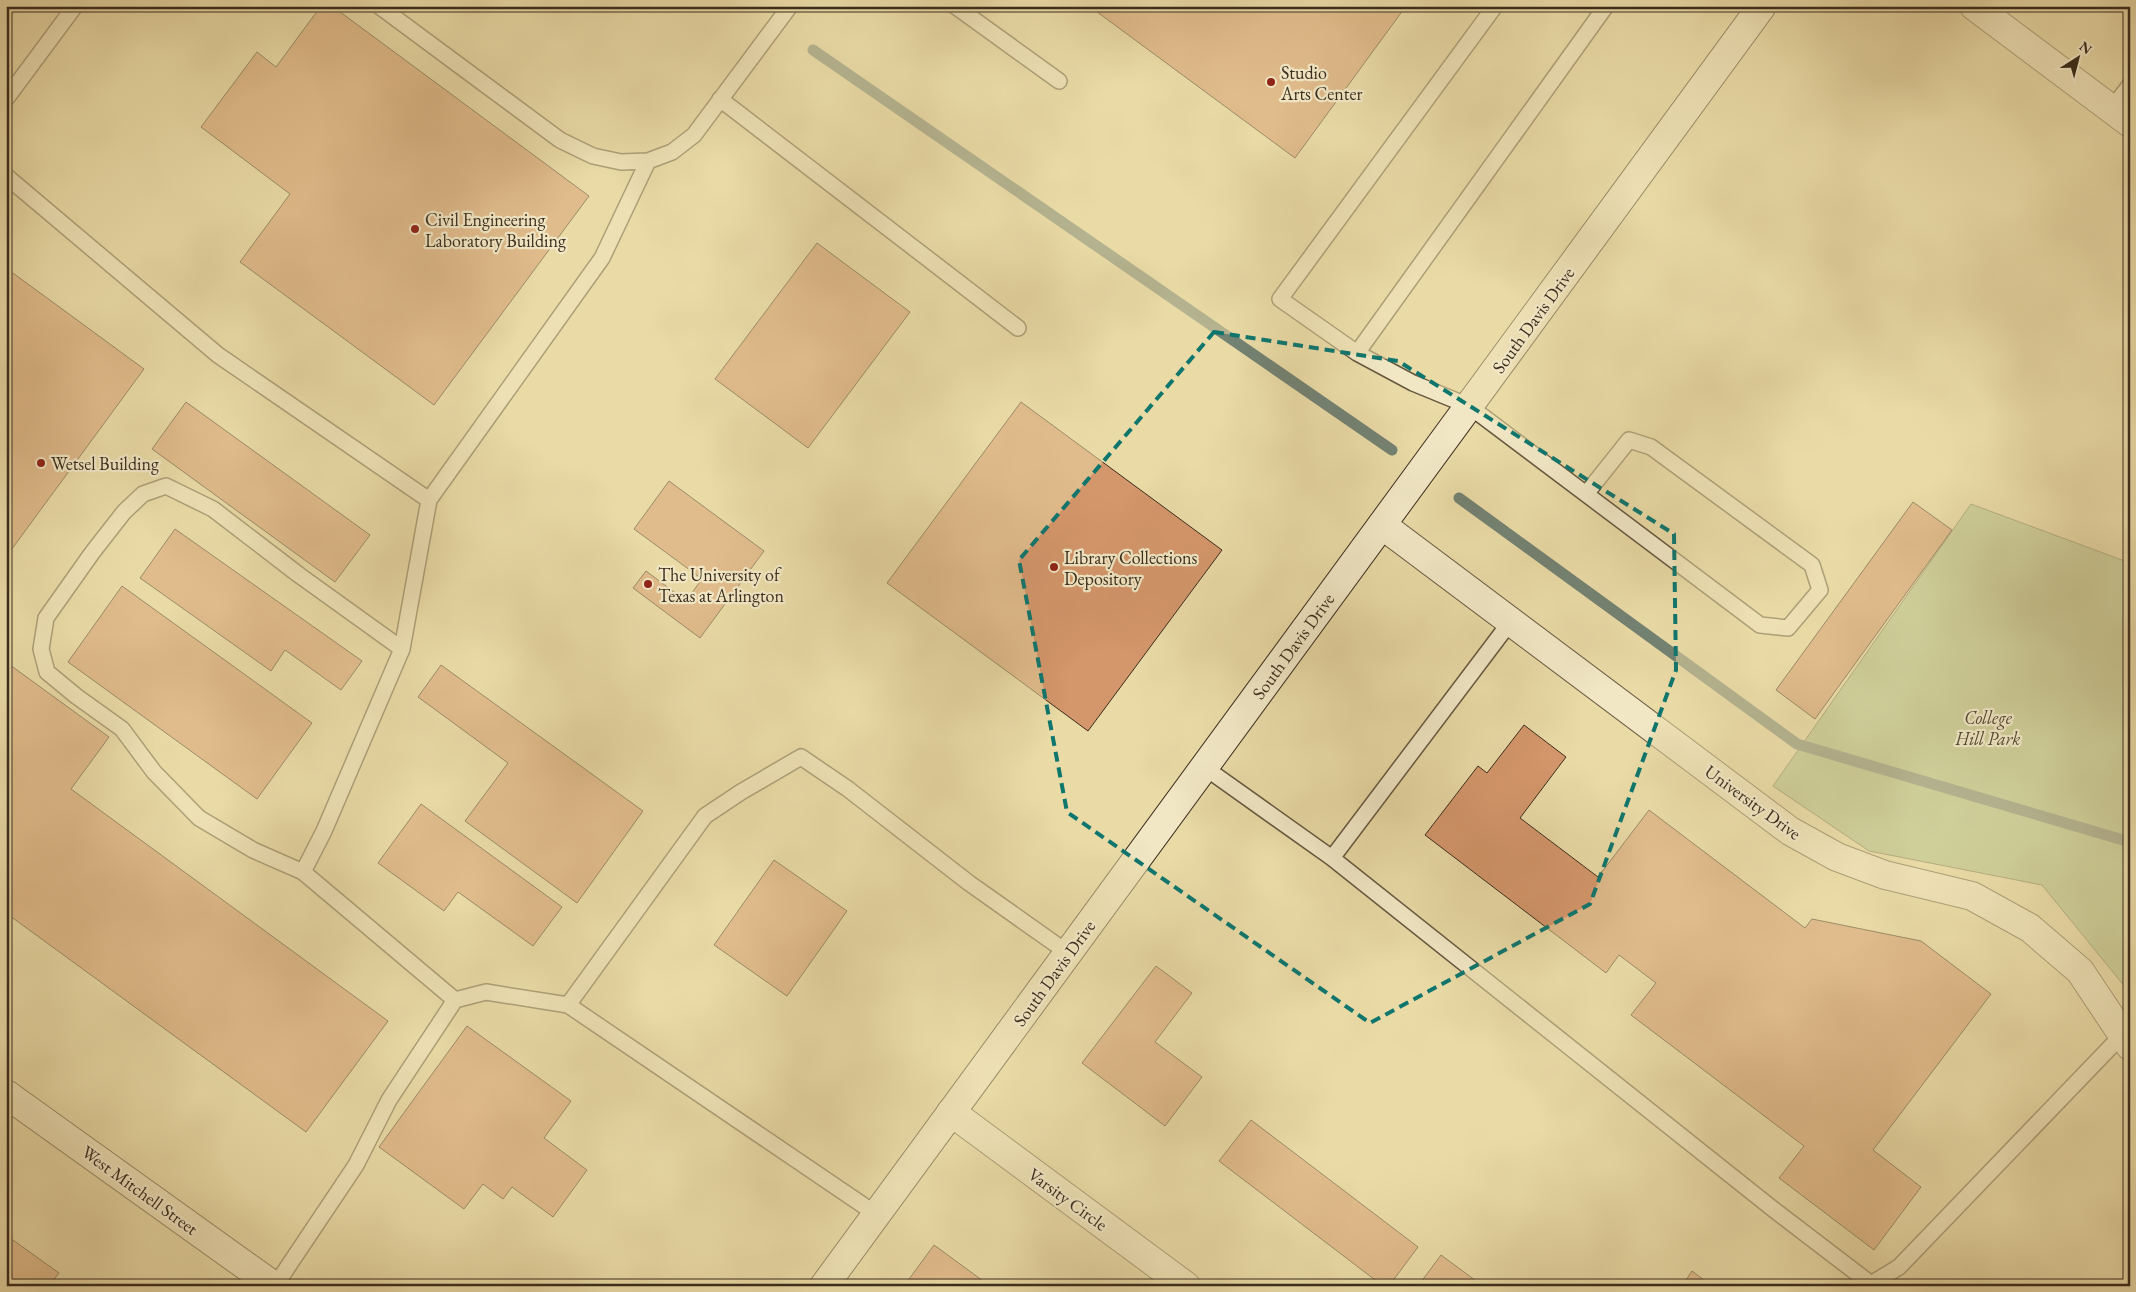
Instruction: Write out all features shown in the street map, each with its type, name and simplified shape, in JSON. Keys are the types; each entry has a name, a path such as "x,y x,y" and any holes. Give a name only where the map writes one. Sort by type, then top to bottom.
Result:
{"street":[{"name":"South Davis Drive","path":"824,1286 1762,6"},
{"path":"1974,6 2121,116"},
{"name":"University Drive","path":"1382,526 1790,831 1837,857 1885,875 1972,896 2030,928 2080,971 2126,1040"},
{"name":"West Mitchell Street","path":"6,1094 274,1286"},
{"name":"Varsity Circle","path":"951,1112 1186,1286"}],"lane":[{"path":"6,99 75,6"},
{"path":"379,6 560,140 593,156 621,162 648,161 672,152 694,135 790,6"},
{"path":"955,6 1060,81"},
{"path":"1495,6 1280,299 1356,352 1413,383 1469,406 1760,625 1788,628 1820,590 1812,564 1651,447 1629,440 1586,494"},
{"path":"1356,352 1606,6"},
{"path":"2121,116 2130,85"},
{"path":"720,99 1018,328"},
{"path":"303,872 324,831 402,649 429,500 602,258 648,161"},
{"path":"6,176 218,355 429,500"},
{"path":"402,649 299,575 213,509 166,486 143,494 124,512 92,553 46,618 41,649 47,672 76,696 122,729 154,772 199,818 254,850 303,872 455,1000"},
{"path":"1332,858 1511,621"},
{"path":"568,1005 705,816 741,792 801,757 848,789 968,883 1068,953"},
{"path":"1204,767 1332,858 1773,1209 1871,1284 1899,1267 1955,1208 2126,1040"},
{"path":"274,1286 356,1165 389,1100 455,1000 486,992 568,1005 876,1214"}],"highlighted area":[{"path":"1214,332 1398,361 1674,534 1676,670 1590,904 1370,1023 1067,812 1019,560"}],"green space":[{"name":"College Hill Park","path":"1971,504 2130,563 2130,993 2042,885 1869,851 1773,786"}],"building":[{"name":"Civil Engineering Laboratory Building","path":"321,6 332,6 589,196 434,405 240,262 290,194 201,127 257,52 276,67"},
{"name":"Studio Arts Center","path":"1089,6 1406,6 1295,158"},
{"path":"817,243 910,312 808,448 715,379"},
{"name":"Wetsel Building","path":"6,268 144,369 6,557"},
{"path":"186,402 370,535 335,582 152,449"},
{"name":"Library Collections Depository","path":"1021,402 1222,550 1088,731 887,583"},
{"path":"669,481 764,551 700,638 633,588 646,571 686,601 702,579 634,529"},
{"path":"1913,502 1952,530 1815,719 1776,690"},
{"path":"175,529 362,661 341,690 285,650 271,671 140,578"},
{"path":"122,586 312,723 257,799 68,662"},
{"path":"6,662 109,737 71,789 388,1021 306,1132 6,913"},
{"path":"441,665 643,811 577,903 465,821 508,763 418,697"},
{"path":"1524,725 1566,757 1520,818 1598,877 1649,810 1805,928 1812,919 1921,941 1991,994 1873,1150 1921,1187 1874,1250 1779,1178 1804,1146 1631,1015 1656,983 1619,955 1606,973 1425,835 1478,766 1487,773"},
{"path":"421,804 562,907 533,946 458,892 444,911 378,863"},
{"path":"774,860 847,911 787,996 714,945"},
{"path":"1156,966 1192,993 1155,1042 1202,1077 1165,1126 1082,1063"},
{"path":"467,1026 571,1101 544,1138 587,1170 553,1217 512,1187 503,1199 483,1184 464,1209 379,1147"},
{"path":"1251,1120 1418,1247 1389,1286 1383,1286 1219,1161"},
{"path":"6,1235 59,1273 49,1286 6,1286"},
{"path":"934,1245 990,1286 904,1286"},
{"path":"1441,1255 1483,1286 1418,1286"},
{"path":"1692,1271 1712,1286 1682,1286"}],"waterway":[{"path":"813,50 1392,450"},
{"path":"1459,498 1797,744 2130,842"}],"place":[{"name":"Studio Arts Center","path":"1271,82"},
{"name":"Civil Engineering Laboratory Building","path":"415,229"},
{"name":"Wetsel Building","path":"41,463"},
{"name":"Library Collections Depository","path":"1054,567"},
{"name":"The University of Texas at Arlington","path":"648,584"}]}
